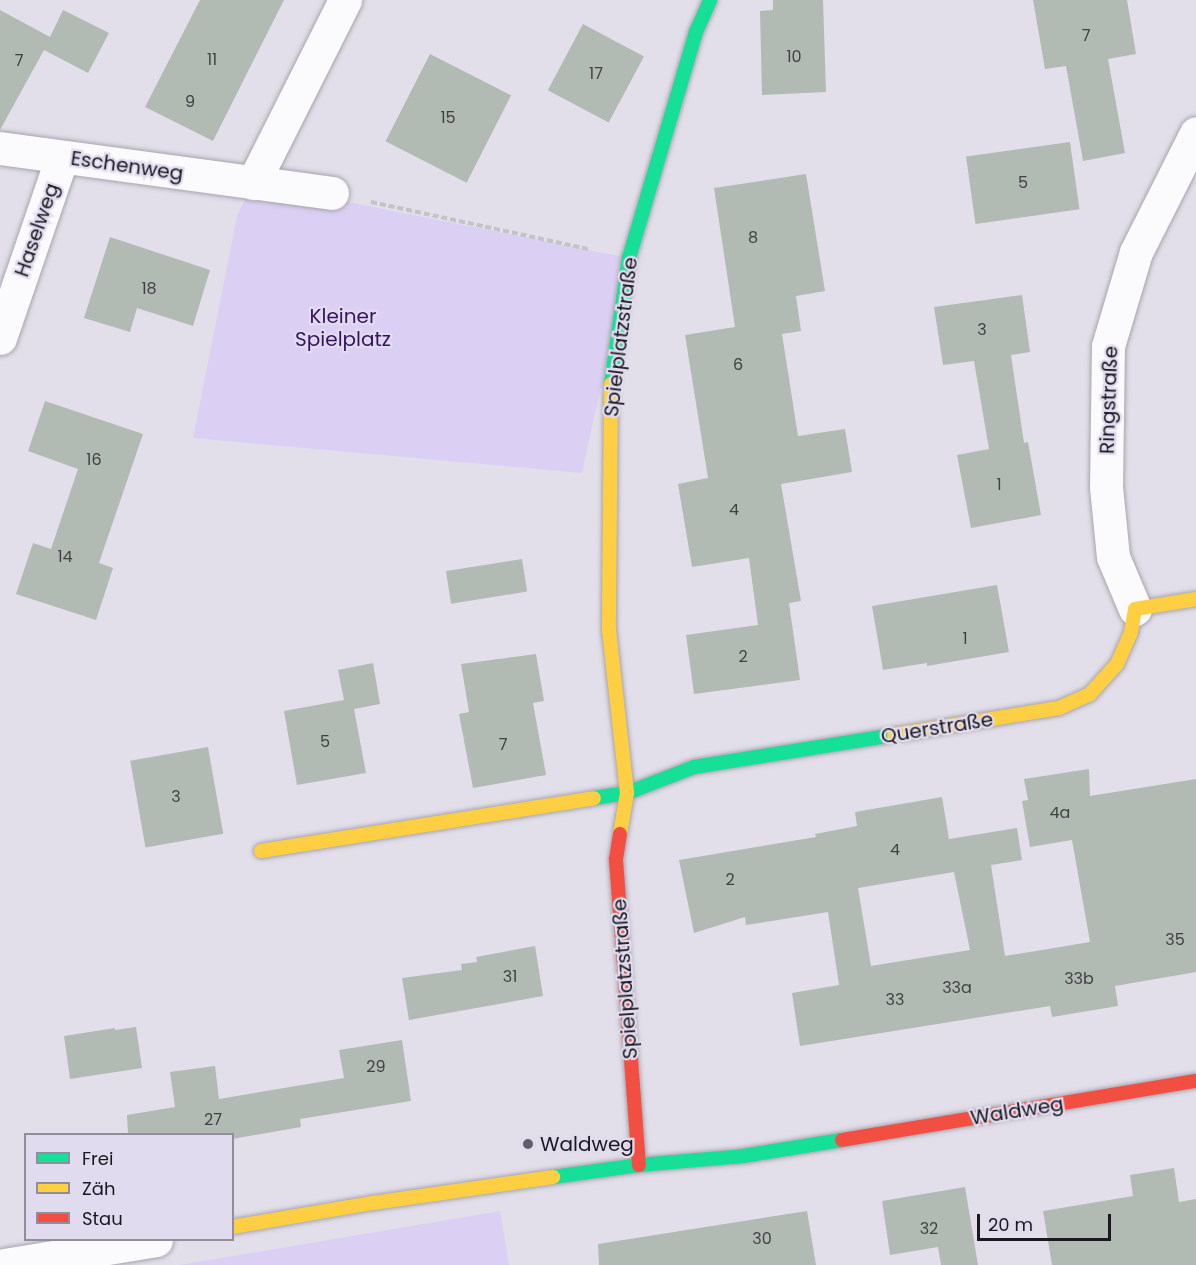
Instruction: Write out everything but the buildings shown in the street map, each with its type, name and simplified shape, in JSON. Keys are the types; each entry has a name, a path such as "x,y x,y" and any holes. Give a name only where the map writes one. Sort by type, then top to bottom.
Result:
{"street":[{"path":"253,183 345,0"},
{"name":"Spielplatzstraße","path":"639,1165 616,860 627,794 609,630 609,410 629,258 696,32 710,0"},
{"name":"Ringstraße","path":"1135,609 1113,557 1107,487 1108,346 1136,252 1196,133"},
{"name":"Eschenweg","path":"0,148 332,193"},
{"name":"Haselweg","path":"0,338 62,157"},
{"path":"1135,609 1196,598"},
{"name":"Querstraße","path":"627,794 694,766 1059,708 1090,694 1117,664 1131,632 1135,609"},
{"path":"261,851 627,794"},
{"name":"Waldweg","path":"234,1227 373,1203 639,1165 743,1156 1196,1081"},
{"path":"4,1265 144,1241"}],"path":[{"path":"332,193 629,258"}],"green space":[{"name":"Kleiner Spielplatz","path":"253,183 629,258 582,473 193,438 237,216"},
{"path":"500,1211 509,1265 179,1265"}],"traffic: fast":[{"path":"611,384 629,258 696,32 710,0"},
{"path":"594,798 627,793 694,767 894,735"},
{"path":"553,1177 639,1165 743,1156 842,1140"}],"traffic: slow":[{"path":"611,384 609,630 627,793 620,834"},
{"path":"894,735 1059,708 1090,694 1117,664 1131,632 1135,609 1196,599"},
{"path":"261,851 594,798"},
{"path":"234,1227 373,1203 553,1177"}],"traffic: jam":[{"path":"620,834 616,860 639,1165"},
{"path":"842,1140 1196,1081"}],"place":[{"name":"Waldweg","path":"528,1144"}]}
